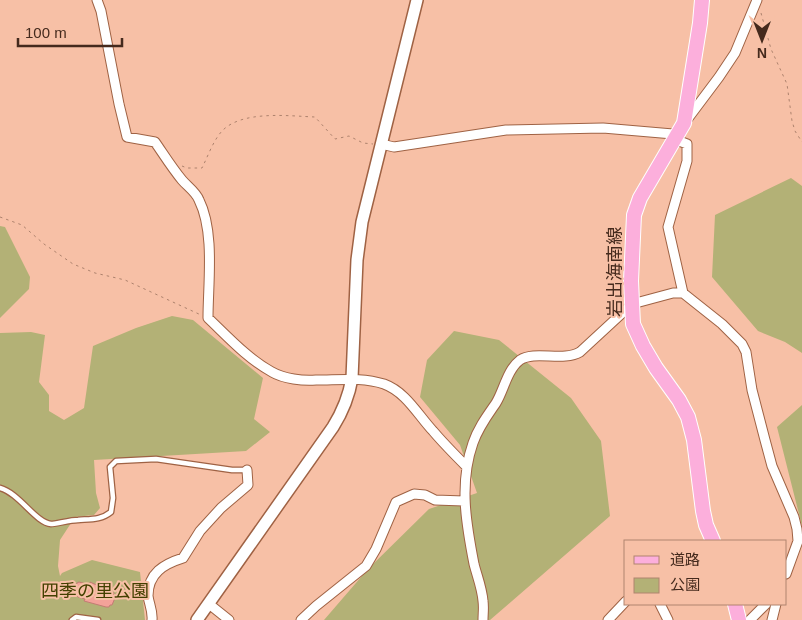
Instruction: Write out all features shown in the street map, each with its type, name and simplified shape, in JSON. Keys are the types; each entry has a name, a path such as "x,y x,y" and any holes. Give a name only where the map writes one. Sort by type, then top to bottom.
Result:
{"main road":[{"name":"岩出海南線","path":"702,0 699,32 684,123 640,198 634,216 632,230 632,304 633,324 643,346 688,417 694,440 703,511 706,526 713,540"},
{"path":"735,605 739,620"}],"street":[{"path":"98,0 127,137 155,142 181,179 199,198 205,214 210,248 208,318 241,350 276,374 298,379 315,380 352,378 384,384 404,397 466,467"},
{"path":"197,620 334,427 350,393 357,260 362,222 417,0"},
{"path":"684,123 735,53 757,2"},
{"path":"381,144 394,147 506,130 603,128 673,134 674,139 687,144 687,161 668,227 683,293"},
{"path":"483,620 483,601 468,534 464,501 466,467 473,443 482,423 497,401 513,368 522,359 573,356 580,352 632,304 673,293 683,293 722,324 742,344 746,352 752,390 764,440 772,466 794,517 797,529 798,541 787,571"},
{"path":"152,620 148,598 149,585 156,573 168,562 183,558 205,526 221,508 248,485 247,470"},
{"path":"301,620 332,592 366,566 376,549 396,502 414,494 425,495 435,500 464,501"},
{"path":"608,620 624,603"},
{"path":"209,604 229,620"},
{"path":"660,605 668,620"},
{"path":"750,620 765,605"},
{"path":"772,620 776,605"}],"lane":[{"path":"0,488 15,495 42,520 50,524 103,518 111,512 113,498 110,467 116,461 156,460 232,470 247,470"},
{"path":"72,620 76,617 98,620"}],"path":[{"path":"757,2 771,49 787,84 792,121 795,131 802,142"},
{"path":"168,161 187,168 202,168 216,139 223,130 233,123 271,115 316,117 335,139 349,136 363,143 381,144"},
{"path":"0,217 22,225 44,244 73,264 95,273 124,280 148,292 172,300 208,318"}],"green space":[{"path":"791,178 802,186 802,353 785,342 758,331 712,277 715,215"},
{"path":"0,226 5,227 30,277 29,289 0,318"},
{"name":"四季の里公園","path":"172,316 193,320 263,378 254,419 270,432 246,451 94,460 96,493 100,508 94,515 75,517 60,540 58,566 60,576 62,573 92,560 140,572 145,620 0,620 0,333 31,332 45,335 39,382 49,395 49,411 64,420 84,408 93,346 136,328"},
{"path":"454,331 499,340 571,398 601,441 610,516 490,620 324,620 368,569 429,509 477,493 460,445 420,397 427,360"},
{"path":"802,405 802,526 777,427"}],"building":[{"path":"79,582 90,585 90,582 114,593 113,597 115,598 112,605 106,607 84,601 85,599 78,597 73,592"}]}
